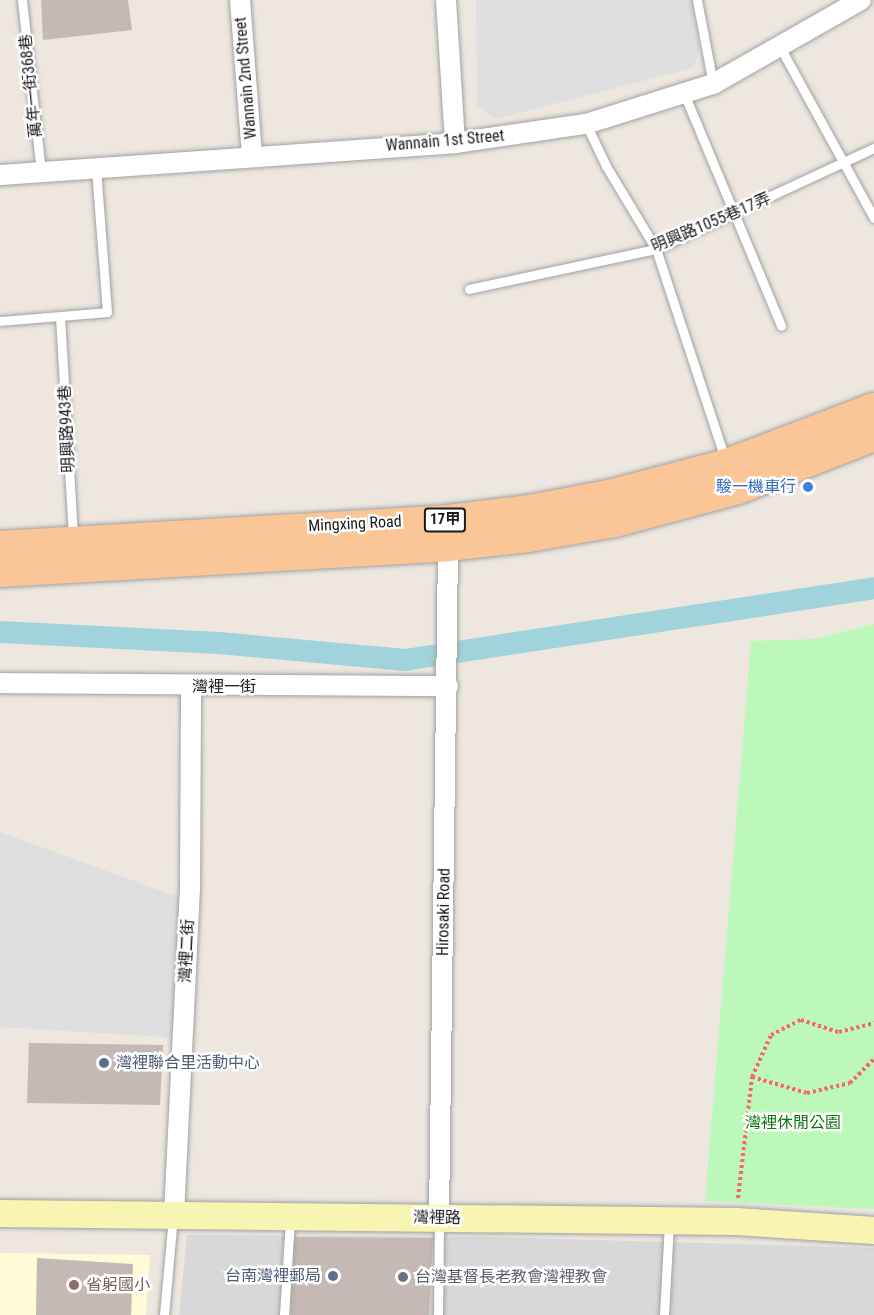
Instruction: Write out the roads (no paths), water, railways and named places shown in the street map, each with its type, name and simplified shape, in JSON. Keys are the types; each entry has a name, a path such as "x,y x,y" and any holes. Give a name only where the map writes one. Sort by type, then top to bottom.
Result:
{"main road":[{"name":"Mingxing Road","path":"0,546 485,516 609,495 727,464 874,408"},
{"name":"Mingxing Road","path":"0,572 448,546 615,522 738,489 874,436"}],"street":[{"name":"Wannain 2nd Street","path":"240,0 252,155"},
{"path":"446,0 454,143"},
{"name":"Wannain 1st Street","path":"0,175 252,155 454,143 586,124 685,96 713,84 861,0"},
{"name":"Hirosaki Road","path":"439,1218 448,685 448,546"},
{"name":"灣裡一街","path":"0,683 191,687 448,685"},
{"name":"灣裡二街","path":"174,1215 190,890 191,687"},
{"name":"灣裡路","path":"0,1212 736,1221 874,1230"}],"lane":[{"name":"萬年一街368巷","path":"22,0 41,172"},
{"path":"697,0 713,84"},
{"path":"780,47 874,218"},
{"path":"685,96 782,326"},
{"path":"586,124 606,166 656,249 727,464"},
{"name":"明興路1055巷17弄","path":"469,289 656,249 844,164 874,148"},
{"path":"0,321 107,312 96,168"},
{"name":"明興路943巷","path":"60,317 73,542"},
{"path":"165,1315 174,1215"},
{"path":"284,1315 290,1217"},
{"path":"438,1315 439,1218"},
{"path":"664,1315 669,1221"}],"waterway":[{"path":"0,632 219,643 405,660 874,588"}],"place":[{"name":"駿一機車行","path":"808,487"},
{"name":"灣裡聯合里活動中心","path":"104,1063"},
{"name":"台南灣裡郵局","path":"333,1276"},
{"name":"台灣基督長老教會灣裡教會","path":"403,1277"},
{"name":"省躬國小","path":"74,1285"}],"park label":[{"name":"灣裡休閒公園","path":"793,1123"}]}
